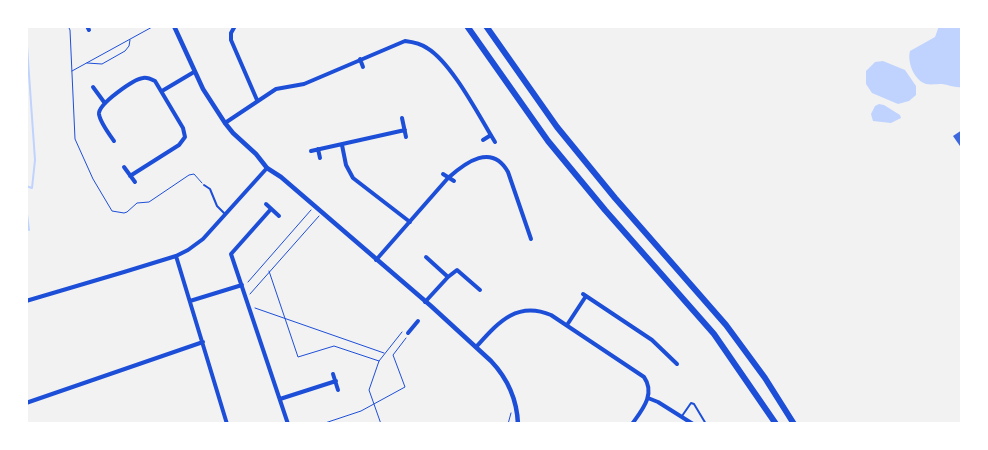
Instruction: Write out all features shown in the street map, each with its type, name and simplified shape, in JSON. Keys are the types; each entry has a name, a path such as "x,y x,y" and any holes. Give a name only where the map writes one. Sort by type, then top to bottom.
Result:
{"highway":[{"path":"467,26 548,141 623,231 714,334 776,424"},
{"path":"486,26 557,127 615,198 726,325 766,378 794,424"}],"street":[{"path":"174,26 194,72 233,133 256,154 267,168 281,177 322,212 476,347 498,369 510,387 515,401 518,424"},
{"path":"235,26 231,33 231,40 257,100"},
{"path":"226,123 257,100 276,90 304,84 405,41 419,43 428,48 445,63 494,142"},
{"path":"360,59 363,67"},
{"path":"162,92 194,72"},
{"path":"114,141 99,115 99,108 104,102 136,80 149,78 155,81 183,128 185,137 179,145 130,176"},
{"path":"93,87 104,102"},
{"path":"402,118 406,137"},
{"path":"311,151 404,130"},
{"path":"483,140 490,135"},
{"path":"342,145 346,165 353,178 410,222"},
{"path":"318,149 320,158"},
{"path":"376,260 448,178 460,167 482,157 498,160 504,165 531,239"},
{"path":"124,167 134,182"},
{"path":"26,301 176,256 196,245 267,168"},
{"path":"443,174 454,181"},
{"path":"266,204 280,216"},
{"path":"272,209 231,254 288,424"},
{"path":"529,232 536,230"},
{"path":"176,256 228,424"},
{"path":"426,257 448,277"},
{"path":"425,302 457,270 480,290"},
{"path":"190,300 243,286"},
{"path":"567,325 585,295 652,340 677,364"},
{"path":"476,347 500,321 521,312 541,311 567,325 644,377 648,388 648,398 632,424"},
{"path":"408,334 418,321"},
{"path":"26,403 203,342"},
{"path":"673,360 677,356"},
{"path":"333,374 338,390"},
{"path":"280,399 336,381"},
{"path":"648,398 658,402 693,424"}],"lane":[{"path":"204,185 210,189 217,206 225,214"},
{"path":"682,416 691,403 694,404 706,424"}],"path":[{"path":"68,26 70,30 75,139 93,179 112,211 124,213 137,203 149,202 189,175 194,174 204,185"},
{"path":"71,72 154,26"},
{"path":"87,63 102,64 125,51 129,46 130,39"},
{"path":"243,286 315,206"},
{"path":"246,298 322,212"},
{"path":"269,271 284,320 298,356 334,346 379,361"},
{"path":"249,306 284,320 384,353"},
{"path":"381,424 369,390 379,361 403,330"},
{"path":"322,424 361,411 405,387 393,355 408,334"}],"water":[{"path":"939,26 962,26 962,87 926,84 918,79 912,70 910,51 935,37"},
{"path":"883,61 905,70 916,86 916,95 909,101 898,104 872,93 866,84 866,71 875,62"},
{"path":"879,104 900,115 901,118 891,123 873,121 871,114 875,106"}],"building":[{"path":"962,130 962,149 953,136"}],"waterway":[{"path":"26,186 32,188 35,160 27,46"},
{"path":"26,206 29,230"}]}
